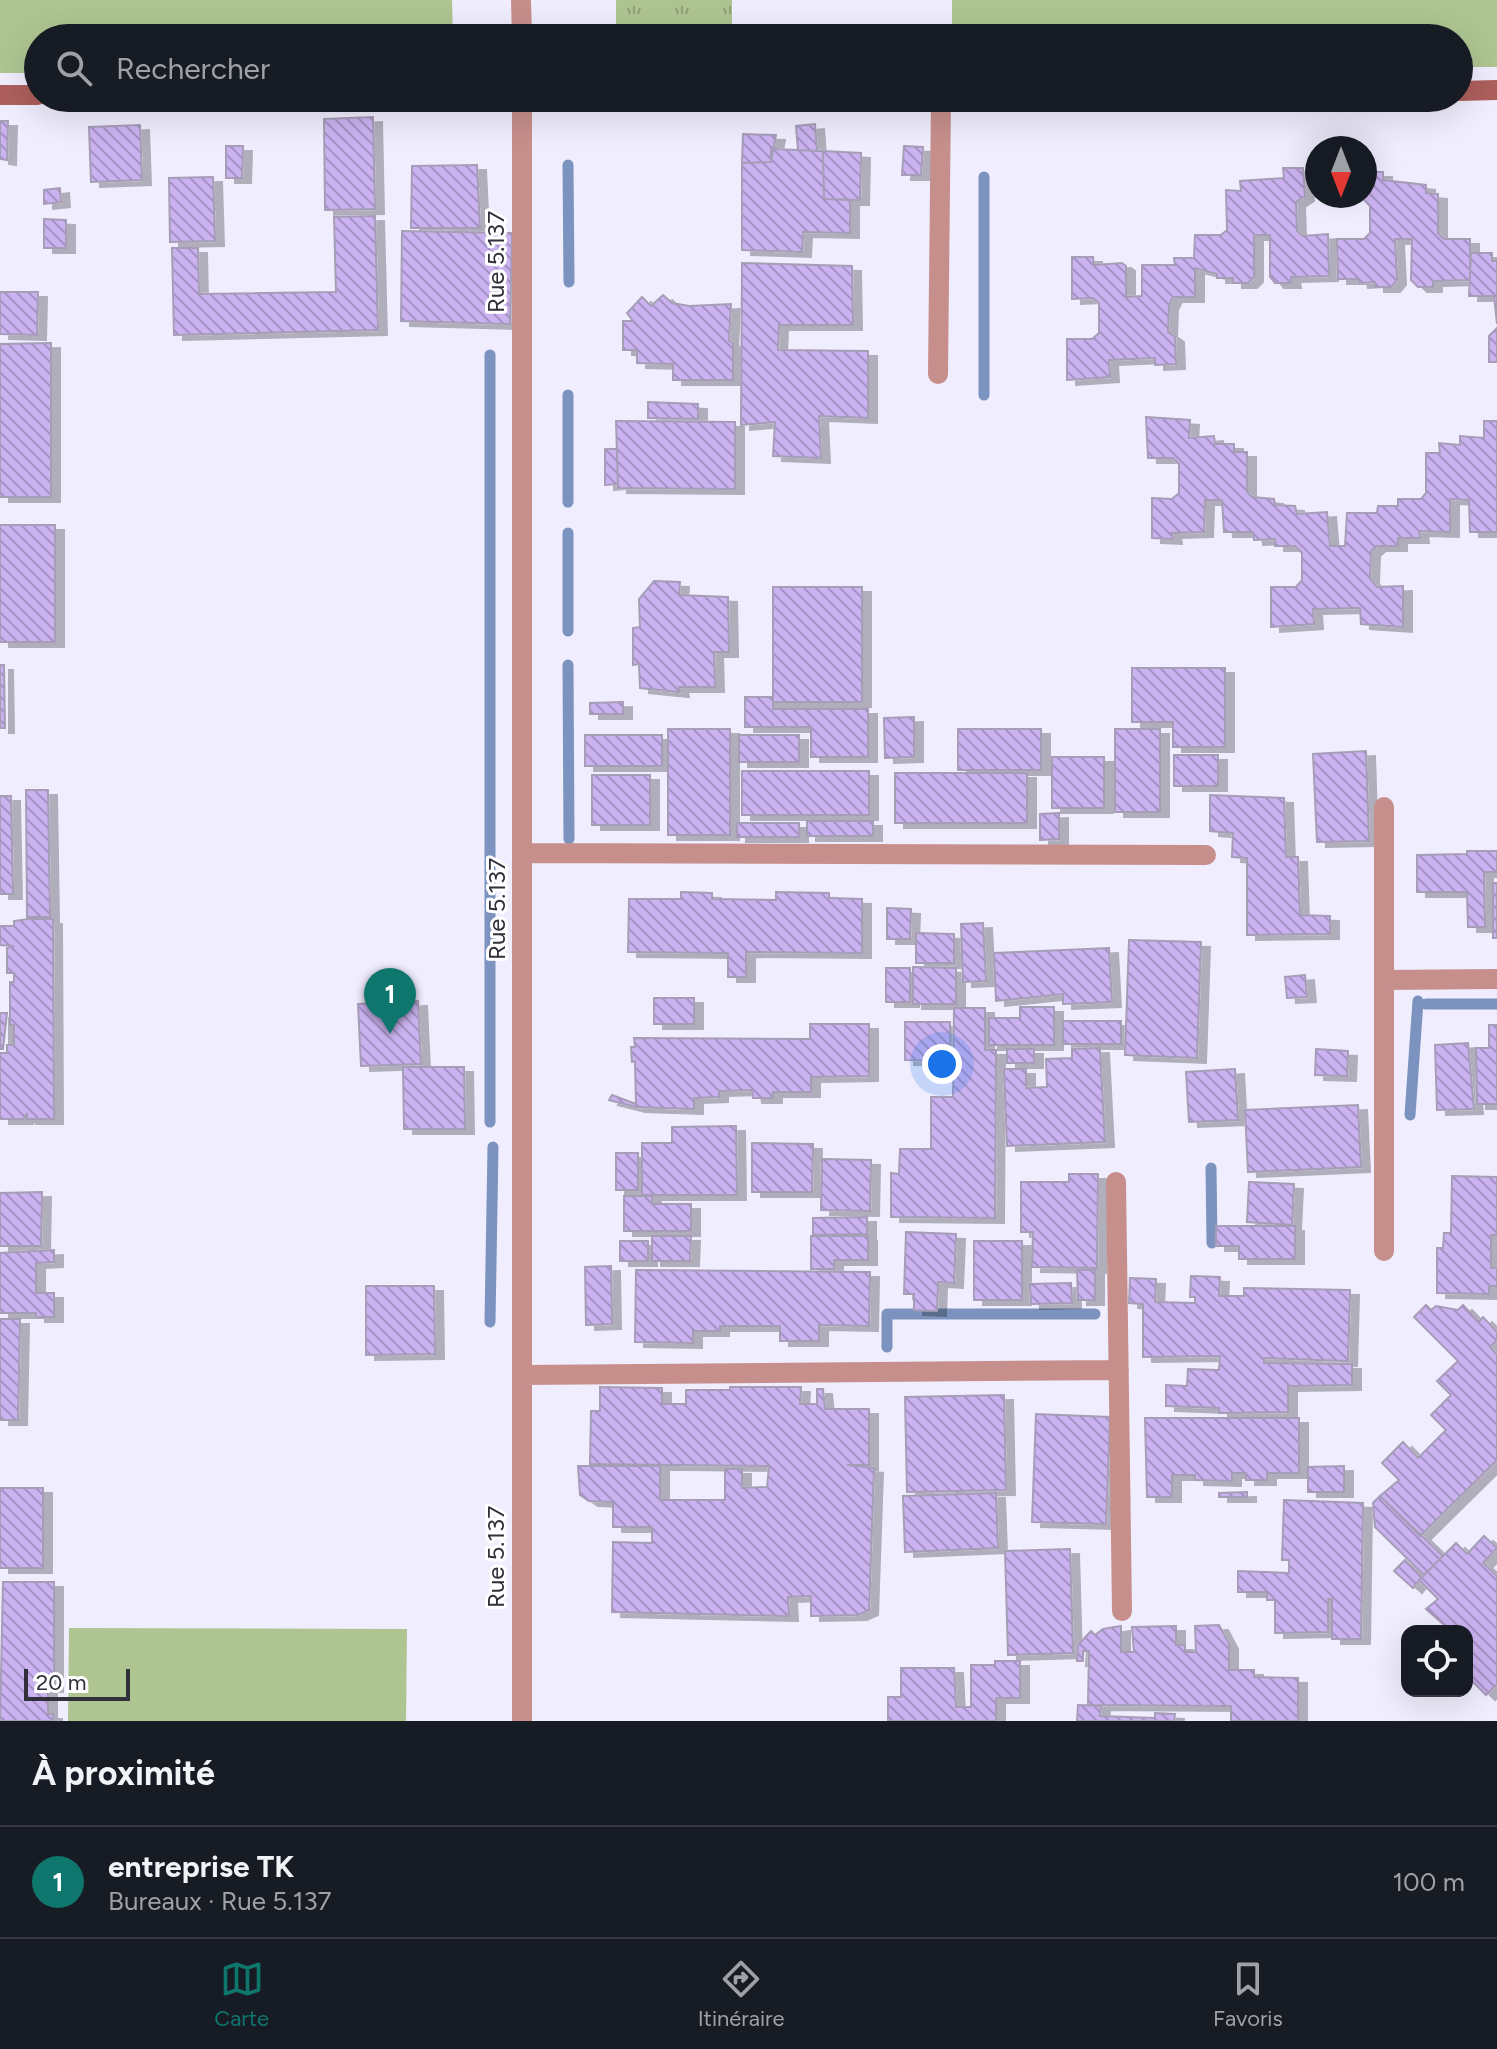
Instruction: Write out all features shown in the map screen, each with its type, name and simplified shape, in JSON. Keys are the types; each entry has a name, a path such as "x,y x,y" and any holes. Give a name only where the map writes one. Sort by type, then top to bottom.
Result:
{"main road":[{"path":"1473,91 1497,90"},
{"path":"0,95 24,95"}],"street":[{"path":"521,0 522,24"},
{"name":"Rue 5.137","path":"522,112 522,1721"},
{"path":"938,374 941,112"},
{"path":"1384,807 1384,1251"},
{"path":"523,853 1206,855"},
{"path":"1384,980 1497,979"},
{"path":"1116,1182 1122,1611"},
{"path":"522,1375 1119,1370"}],"green space":[{"path":"0,0 452,0 453,24 24,24 24,73 0,73"},
{"path":"616,0 732,0 732,24 616,24"},
{"path":"952,0 1497,0 1497,67 1473,67 1473,24 952,24"},
{"path":"69,1628 407,1629 406,1721 68,1721"}],"building":[{"path":"373,117 375,209 325,210 324,119"},
{"path":"0,121 8,121 7,160 0,159"},
{"path":"815,124 817,151 798,150 796,126"},
{"path":"140,125 142,180 91,182 89,127"},
{"path":"743,134 776,135 771,162 742,163"},
{"path":"226,146 243,146 242,178 226,178"},
{"path":"904,146 923,147 921,175 902,175"},
{"path":"771,149 823,151 824,199 850,200 850,233 803,232 802,252 742,250 742,163 771,162"},
{"path":"823,151 861,153 860,200 824,199"},
{"path":"477,165 480,228 411,228 412,166"},
{"path":"1283,168 1303,168 1305,196 1296,202 1297,231 1303,236 1328,234 1329,276 1291,277 1292,283 1275,283 1270,277 1270,235 1254,235 1254,277 1248,283 1233,283 1233,278 1217,278 1217,274 1195,268 1195,297 1173,297 1169,305 1168,332 1175,337 1176,364 1155,365 1155,358 1109,360 1110,377 1067,380 1067,339 1092,339 1099,333 1099,303 1093,298 1072,299 1072,257 1093,257 1094,265 1122,263 1126,266 1126,297 1142,296 1142,265 1175,265 1174,258 1194,258 1195,235 1221,235 1227,230 1226,190 1241,191 1240,181 1284,178"},
{"path":"1377,172 1383,172 1383,180 1426,185 1426,193 1438,194 1438,233 1444,239 1470,239 1470,280 1433,281 1433,287 1418,287 1411,280 1412,239 1395,239 1397,280 1391,287 1375,287 1375,282 1359,283 1358,279 1338,279 1337,239 1364,239 1370,233 1370,208 1377,208"},
{"path":"213,177 215,241 170,242 169,178"},
{"path":"60,188 61,202 44,204 44,190"},
{"path":"375,216 378,330 174,335 172,248 198,248 199,294 336,292 334,217"},
{"path":"44,219 66,220 66,248 44,248"},
{"path":"402,231 512,233 510,324 401,321"},
{"path":"1471,253 1492,253 1492,261 1497,261 1497,324 1494,296 1469,296"},
{"path":"742,263 852,266 853,325 779,325 778,350 868,351 868,418 819,416 821,458 773,456 775,422 741,425"},
{"path":"0,292 38,292 37,335 0,334"},
{"path":"663,295 672,303 689,306 731,304 729,341 733,343 733,380 673,380 673,364 637,363 637,350 623,350 623,321 633,321 627,313 642,297 651,306"},
{"path":"1497,328 1497,362 1489,362 1489,336"},
{"path":"51,343 51,497 0,497 0,344"},
{"path":"648,402 698,404 698,419 648,418"},
{"path":"1146,417 1190,420 1189,438 1214,436 1215,444 1234,444 1234,452 1247,452 1247,492 1252,497 1274,499 1275,505 1295,506 1297,514 1327,512 1330,546 1345,546 1347,513 1377,513 1378,506 1398,506 1398,499 1421,499 1426,493 1426,453 1440,453 1439,443 1460,445 1460,436 1484,438 1484,421 1497,421 1497,532 1470,532 1469,500 1450,499 1450,532 1419,531 1420,538 1398,538 1398,546 1377,546 1371,551 1370,579 1377,587 1403,586 1403,627 1361,624 1360,608 1313,609 1314,624 1271,627 1271,587 1296,587 1302,580 1302,553 1295,546 1275,546 1275,539 1254,540 1253,532 1224,532 1222,500 1205,500 1204,532 1172,533 1173,539 1152,538 1152,498 1172,499 1179,493 1179,464 1173,458 1148,458"},
{"path":"616,421 735,422 735,489 618,488"},
{"path":"605,449 617,449 618,484 605,485"},
{"path":"0,525 55,525 55,642 0,642"},
{"path":"654,581 680,582 679,595 728,597 729,652 714,652 715,687 679,687 680,692 640,688 639,664 633,665 633,628 640,627 639,599"},
{"path":"773,587 862,587 862,702 773,702"},
{"path":"0,665 4,665 5,728 0,728"},
{"path":"1132,668 1225,668 1225,747 1173,747 1173,722 1132,722"},
{"path":"745,697 773,697 773,709 868,709 868,757 811,757 811,727 745,727"},
{"path":"623,702 623,714 590,714 590,703"},
{"path":"914,717 914,757 885,758 884,718"},
{"path":"668,729 730,729 730,835 668,835"},
{"path":"958,729 1041,729 1041,770 958,770"},
{"path":"1115,729 1160,729 1160,812 1115,812"},
{"path":"585,735 662,735 662,766 585,766"},
{"path":"739,735 799,735 799,762 739,762"},
{"path":"1366,751 1369,841 1317,842 1313,754"},
{"path":"1174,755 1218,755 1218,786 1174,786"},
{"path":"1052,757 1104,757 1104,808 1052,808"},
{"path":"742,771 869,771 869,815 742,815"},
{"path":"895,773 1027,773 1027,823 895,823"},
{"path":"592,775 650,775 650,825 592,825"},
{"path":"26,790 48,790 50,917 27,917"},
{"path":"1210,795 1284,798 1286,857 1298,857 1300,915 1330,916 1330,934 1247,935 1247,858 1232,857 1233,833 1210,831"},
{"path":"0,796 11,796 13,894 0,894"},
{"path":"1059,813 1059,839 1040,840 1040,814"},
{"path":"807,821 873,821 873,836 807,836"},
{"path":"737,823 799,823 799,837 737,837"},
{"path":"1467,851 1497,851 1497,872 1484,872 1485,927 1468,927 1467,892 1417,892 1417,855 1467,854"},
{"path":"1493,883 1497,883 1497,938 1493,938"},
{"path":"681,892 712,893 712,899 776,900 776,892 829,893 829,898 862,899 862,953 746,952 746,977 728,977 728,953 628,952 629,899 681,899"},
{"path":"887,908 911,909 910,939 887,939"},
{"path":"53,919 54,1119 27,1119 27,1113 24,1119 0,1119 0,1053 7,1053 7,1045 14,1045 14,1025 10,1025 10,982 14,982 14,973 7,973 7,948 14,946 0,945 0,926 14,926 14,921"},
{"path":"983,923 986,981 963,982 961,924"},
{"path":"916,933 954,934 954,963 916,963"},
{"path":"1129,940 1201,942 1197,1058 1125,1055"},
{"path":"1109,948 1112,1002 1063,1004 1063,994 996,1001 994,953"},
{"path":"913,967 956,968 956,1004 913,1004"},
{"path":"886,968 910,968 910,1002 886,1002"},
{"path":"1305,975 1307,997 1287,998 1285,977"},
{"path":"654,998 694,998 694,1024 654,1024"},
{"path":"418,1001 421,1064 361,1066 358,1004"},
{"path":"1020,1007 1054,1007 1054,1045 989,1045 989,1018 1020,1018"},
{"path":"954,1008 985,1008 985,1050 996,1050 995,1218 891,1217 891,1173 899,1174 900,1149 931,1149 931,1097 953,1097"},
{"path":"0,1013 7,1013 3,1049 0,1049"},
{"path":"1063,1021 1121,1021 1121,1044 1063,1044"},
{"path":"905,1022 950,1022 950,1061 905,1060"},
{"path":"810,1024 869,1024 869,1076 811,1077 811,1092 773,1092 773,1098 753,1098 752,1090 719,1091 719,1097 694,1098 694,1109 636,1107 635,1061 632,1062 631,1047 635,1047 634,1038 810,1039"},
{"path":"1489,1025 1497,1025 1497,1104 1477,1104 1476,1048 1489,1048"},
{"path":"1468,1043 1474,1109 1437,1110 1435,1045"},
{"path":"1100,1048 1105,1142 1007,1146 1004,1069 1026,1069 1026,1088 1047,1087 1046,1059 1072,1058 1072,1049"},
{"path":"1007,1049 1034,1049 1034,1063 1007,1063"},
{"path":"1316,1049 1348,1051 1347,1076 1315,1075"},
{"path":"403,1067 464,1067 465,1129 404,1129"},
{"path":"1235,1069 1238,1120 1189,1122 1186,1072"},
{"path":"612,1095 636,1104 636,1107 609,1100"},
{"path":"1358,1105 1361,1167 1248,1172 1245,1110"},
{"path":"736,1126 737,1195 642,1195 642,1143 672,1143 672,1127"},
{"path":"752,1143 813,1144 812,1192 752,1192"},
{"path":"616,1153 638,1153 638,1190 616,1190"},
{"path":"822,1159 871,1160 870,1211 821,1210"},
{"path":"1069,1174 1098,1174 1097,1268 1032,1267 1033,1232 1021,1232 1021,1182 1069,1182"},
{"path":"1452,1176 1497,1177 1497,1235 1491,1235 1491,1268 1497,1268 1497,1286 1489,1286 1489,1294 1437,1293 1437,1248 1443,1248 1444,1233 1451,1233"},
{"path":"1249,1182 1294,1184 1292,1225 1247,1222"},
{"path":"42,1192 41,1246 0,1246 0,1193"},
{"path":"624,1196 652,1196 652,1204 691,1204 691,1231 624,1231"},
{"path":"867,1217 867,1234 813,1235 813,1218"},
{"path":"1216,1226 1295,1226 1295,1259 1239,1259 1239,1246 1216,1246"},
{"path":"906,1232 956,1234 954,1283 938,1282 937,1311 914,1310 914,1294 904,1294"},
{"path":"652,1236 691,1236 690,1261 652,1261"},
{"path":"811,1236 868,1236 868,1260 834,1260 834,1269 811,1269"},
{"path":"620,1241 648,1241 648,1261 620,1261"},
{"path":"974,1241 1022,1241 1022,1300 974,1300"},
{"path":"54,1250 54,1262 36,1263 36,1293 54,1293 54,1317 36,1317 36,1313 0,1313 0,1253"},
{"path":"611,1266 612,1324 586,1325 585,1267"},
{"path":"636,1270 870,1272 869,1326 819,1325 819,1341 780,1341 780,1326 720,1326 720,1331 693,1331 693,1343 635,1342"},
{"path":"1077,1270 1095,1270 1095,1300 1078,1300"},
{"path":"1191,1276 1220,1277 1219,1296 1244,1296 1244,1288 1350,1290 1348,1361 1264,1358 1264,1363 1352,1364 1352,1385 1288,1386 1288,1412 1219,1413 1219,1408 1166,1406 1166,1385 1187,1386 1188,1369 1219,1370 1220,1356 1143,1357 1143,1304 1129,1303 1130,1278 1156,1279 1155,1302 1195,1303 1195,1297 1190,1297"},
{"path":"1071,1283 1072,1303 1031,1304 1030,1284"},
{"path":"366,1286 434,1286 435,1354 366,1355"},
{"path":"1426,1305 1431,1310 1436,1306 1458,1310 1463,1305 1479,1322 1483,1317 1497,1332 1497,1340 1490,1347 1497,1355 1497,1460 1420,1536 1380,1496 1399,1480 1382,1463 1403,1442 1418,1458 1446,1430 1431,1415 1451,1395 1437,1381 1458,1361 1414,1317"},
{"path":"0,1319 20,1319 18,1420 0,1420"},
{"path":"600,1387 662,1388 662,1404 686,1404 686,1390 801,1387 800,1404 817,1404 817,1389 823,1389 825,1409 869,1409 869,1465 847,1465 874,1468 869,1610 858,1615 811,1616 811,1596 788,1597 789,1616 612,1612 613,1542 652,1543 652,1527 613,1527 613,1502 589,1501 580,1495 578,1466 660,1466 660,1500 725,1500 725,1469 742,1469 742,1488 767,1487 769,1466 590,1464 591,1411 600,1411"},
{"path":"1004,1395 1006,1490 907,1492 905,1397"},
{"path":"1036,1414 1110,1417 1106,1524 1032,1522"},
{"path":"1145,1418 1299,1418 1299,1473 1267,1473 1267,1480 1246,1480 1246,1473 1232,1473 1232,1481 1195,1480 1195,1475 1172,1475 1172,1497 1147,1497"},
{"path":"1344,1466 1344,1492 1308,1492 1308,1467"},
{"path":"0,1488 43,1488 43,1568 0,1568"},
{"path":"1247,1492 1247,1497 1219,1497 1219,1493"},
{"path":"996,1493 998,1548 905,1552 903,1496"},
{"path":"1380,1496 1443,1556 1424,1575 1375,1527 1373,1503"},
{"path":"1284,1500 1363,1503 1361,1639 1332,1639 1332,1599 1328,1599 1328,1632 1275,1633 1275,1600 1267,1600 1267,1592 1238,1592 1238,1571 1289,1573 1289,1560 1282,1560"},
{"path":"1484,1536 1497,1548 1483,1563 1497,1576 1497,1684 1486,1695 1473,1682 1473,1625 1444,1625 1426,1609 1438,1599 1419,1580 1456,1543 1467,1554"},
{"path":"1070,1549 1073,1653 1008,1655 1005,1551"},
{"path":"1405,1560 1422,1577 1413,1588 1394,1571"},
{"path":"3,1582 54,1582 54,1687 48,1687 48,1714 53,1714 53,1721 0,1721"},
{"path":"1219,1625 1229,1644 1229,1670 1254,1670 1254,1677 1298,1678 1298,1721 1231,1721 1231,1706 1088,1705 1089,1651 1083,1651 1083,1661 1077,1661 1078,1645 1091,1631 1095,1635 1103,1629 1121,1626 1121,1652 1134,1652 1132,1627 1176,1626 1176,1645 1185,1645 1185,1652 1196,1652 1195,1626"},
{"path":"995,1661 1020,1661 1020,1698 996,1698 996,1721 888,1721 888,1697 901,1697 901,1668 954,1668 956,1707 971,1707 971,1665 995,1665"},
{"path":"1078,1705 1101,1706 1100,1716 1155,1718 1155,1713 1175,1714 1174,1721 1077,1721"}],"waterway":[{"path":"568,165 569,282"},
{"path":"984,177 984,395"},
{"path":"490,355 490,1122"},
{"path":"568,395 568,502"},
{"path":"568,533 568,631"},
{"path":"568,665 569,839"},
{"path":"1410,1115 1418,1001"},
{"path":"1426,1004 1497,1004"},
{"path":"490,1322 493,1147"},
{"path":"1211,1168 1212,1243"},
{"path":"887,1347 887,1314 1095,1314"}],"place":[{"name":"entreprise TK","path":"390,1034"}]}
